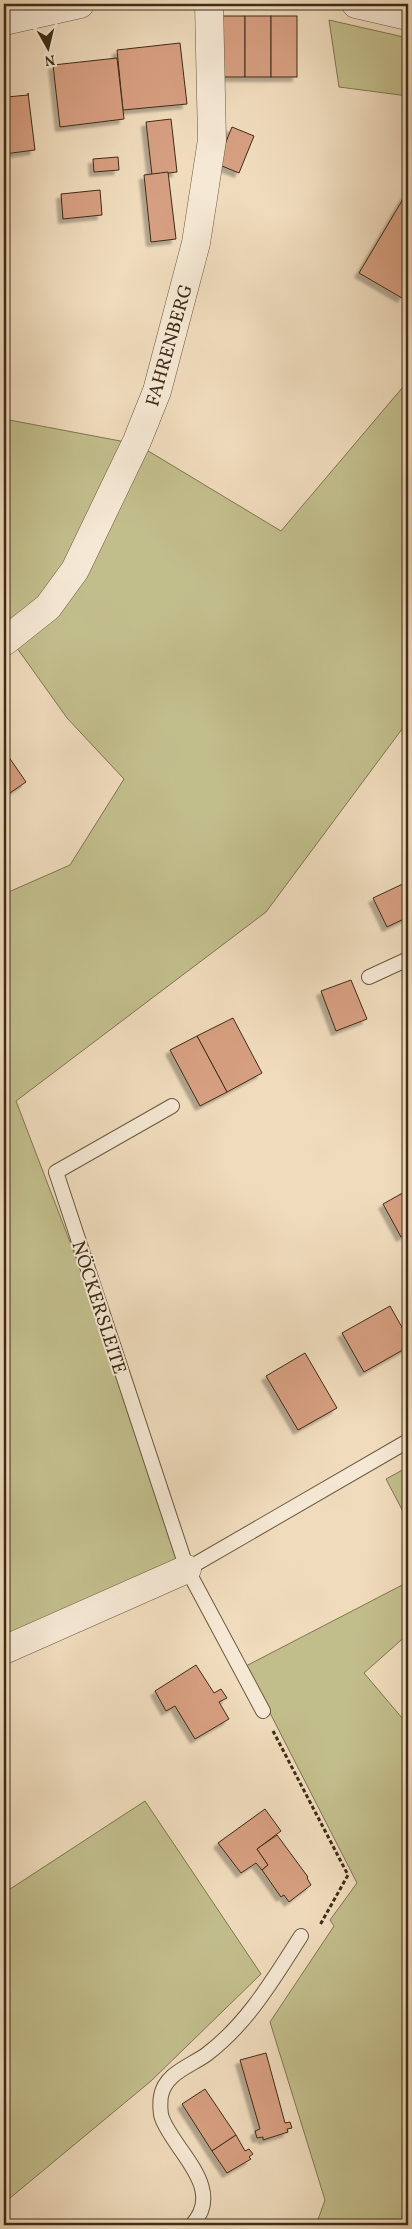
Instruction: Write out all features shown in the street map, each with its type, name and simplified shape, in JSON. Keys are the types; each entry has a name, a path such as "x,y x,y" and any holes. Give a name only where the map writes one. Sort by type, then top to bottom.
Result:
{"street":[{"path":"4,21 80,4"},
{"name":"FAHRENBERG","path":"4,642 48,606 75,570 137,441 157,391 196,243 212,140 209,4"},
{"path":"356,4 408,16"},
{"path":"4,1650 187,1569"}],"lane":[{"path":"369,977 408,959"},
{"name":"NÖCKERSLEITE","path":"172,1106 56,1172 187,1569 262,1711"},
{"path":"187,1569 408,1441"},
{"path":"192,2225 198,2218 203,2194 198,2175 161,2118 161,2095 171,2077 207,2054 244,2019 301,1936"}],"path":[{"path":"262,1711 348,1875 308,1946 301,1936"}],"shaded area":[{"path":"329,20 408,38 408,96 339,87"},
{"path":"408,381 408,721 266,912 16,1101 191,1558 4,1642 4,894 70,865 124,779 67,718 12,641 140,446 281,531"},
{"path":"4,419 131,443 70,568 4,636"},
{"path":"408,1467 408,1521 386,1479"},
{"path":"408,1582 408,1634 364,1673 408,1725 408,2225 316,2225 325,2200 270,2022 334,1926 330,1920 357,1883 246,1666"},
{"path":"145,1801 261,1974 151,2081 4,2203 4,1893"}],"building":[{"path":"220,16 245,16 245,77 219,77"},
{"path":"245,16 271,16 271,77 245,77"},
{"path":"271,16 297,16 297,77 271,77"},
{"path":"180,43 187,104 123,110 117,50"},
{"path":"117,58 124,119 60,127 53,65"},
{"path":"28,93 35,150 4,154 4,95 7,97 28,95"},
{"path":"171,119 177,172 152,175 146,122"},
{"path":"232,127 254,136 239,173 217,164"},
{"path":"118,157 119,170 94,172 93,159"},
{"path":"168,172 176,239 151,242 144,175"},
{"path":"100,190 102,215 63,219 61,194"},
{"path":"406,194 408,196 408,288 402,298 359,273"},
{"path":"4,750 26,782 4,797"},
{"path":"407,882 408,917 387,927 373,898"},
{"path":"351,980 367,1019 336,1031 321,991"},
{"path":"233,1018 262,1073 227,1092 197,1036"},
{"path":"197,1036 227,1092 200,1106 170,1050"},
{"path":"408,1190 408,1233 401,1237 383,1204"},
{"path":"390,1306 408,1338 408,1347 364,1372 342,1333"},
{"path":"305,1353 337,1408 298,1430 266,1376"},
{"path":"196,1665 214,1693 221,1689 227,1698 219,1702 229,1719 195,1739 175,1706 166,1711 155,1691"},
{"path":"265,1809 281,1831 257,1849 268,1865 262,1870 256,1863 241,1873 218,1843"},
{"path":"277,1835 308,1877 311,1885 289,1902 284,1895 281,1897 262,1870 268,1865 257,1849"},
{"path":"266,2053 285,2123 290,2122 292,2128 287,2129 288,2132 263,2140 263,2137 257,2138 255,2131 260,2129 240,2060"},
{"path":"205,2089 236,2135 212,2151 182,2104"},
{"path":"236,2135 245,2151 249,2149 253,2154 249,2157 251,2159 227,2173 212,2151"}]}
